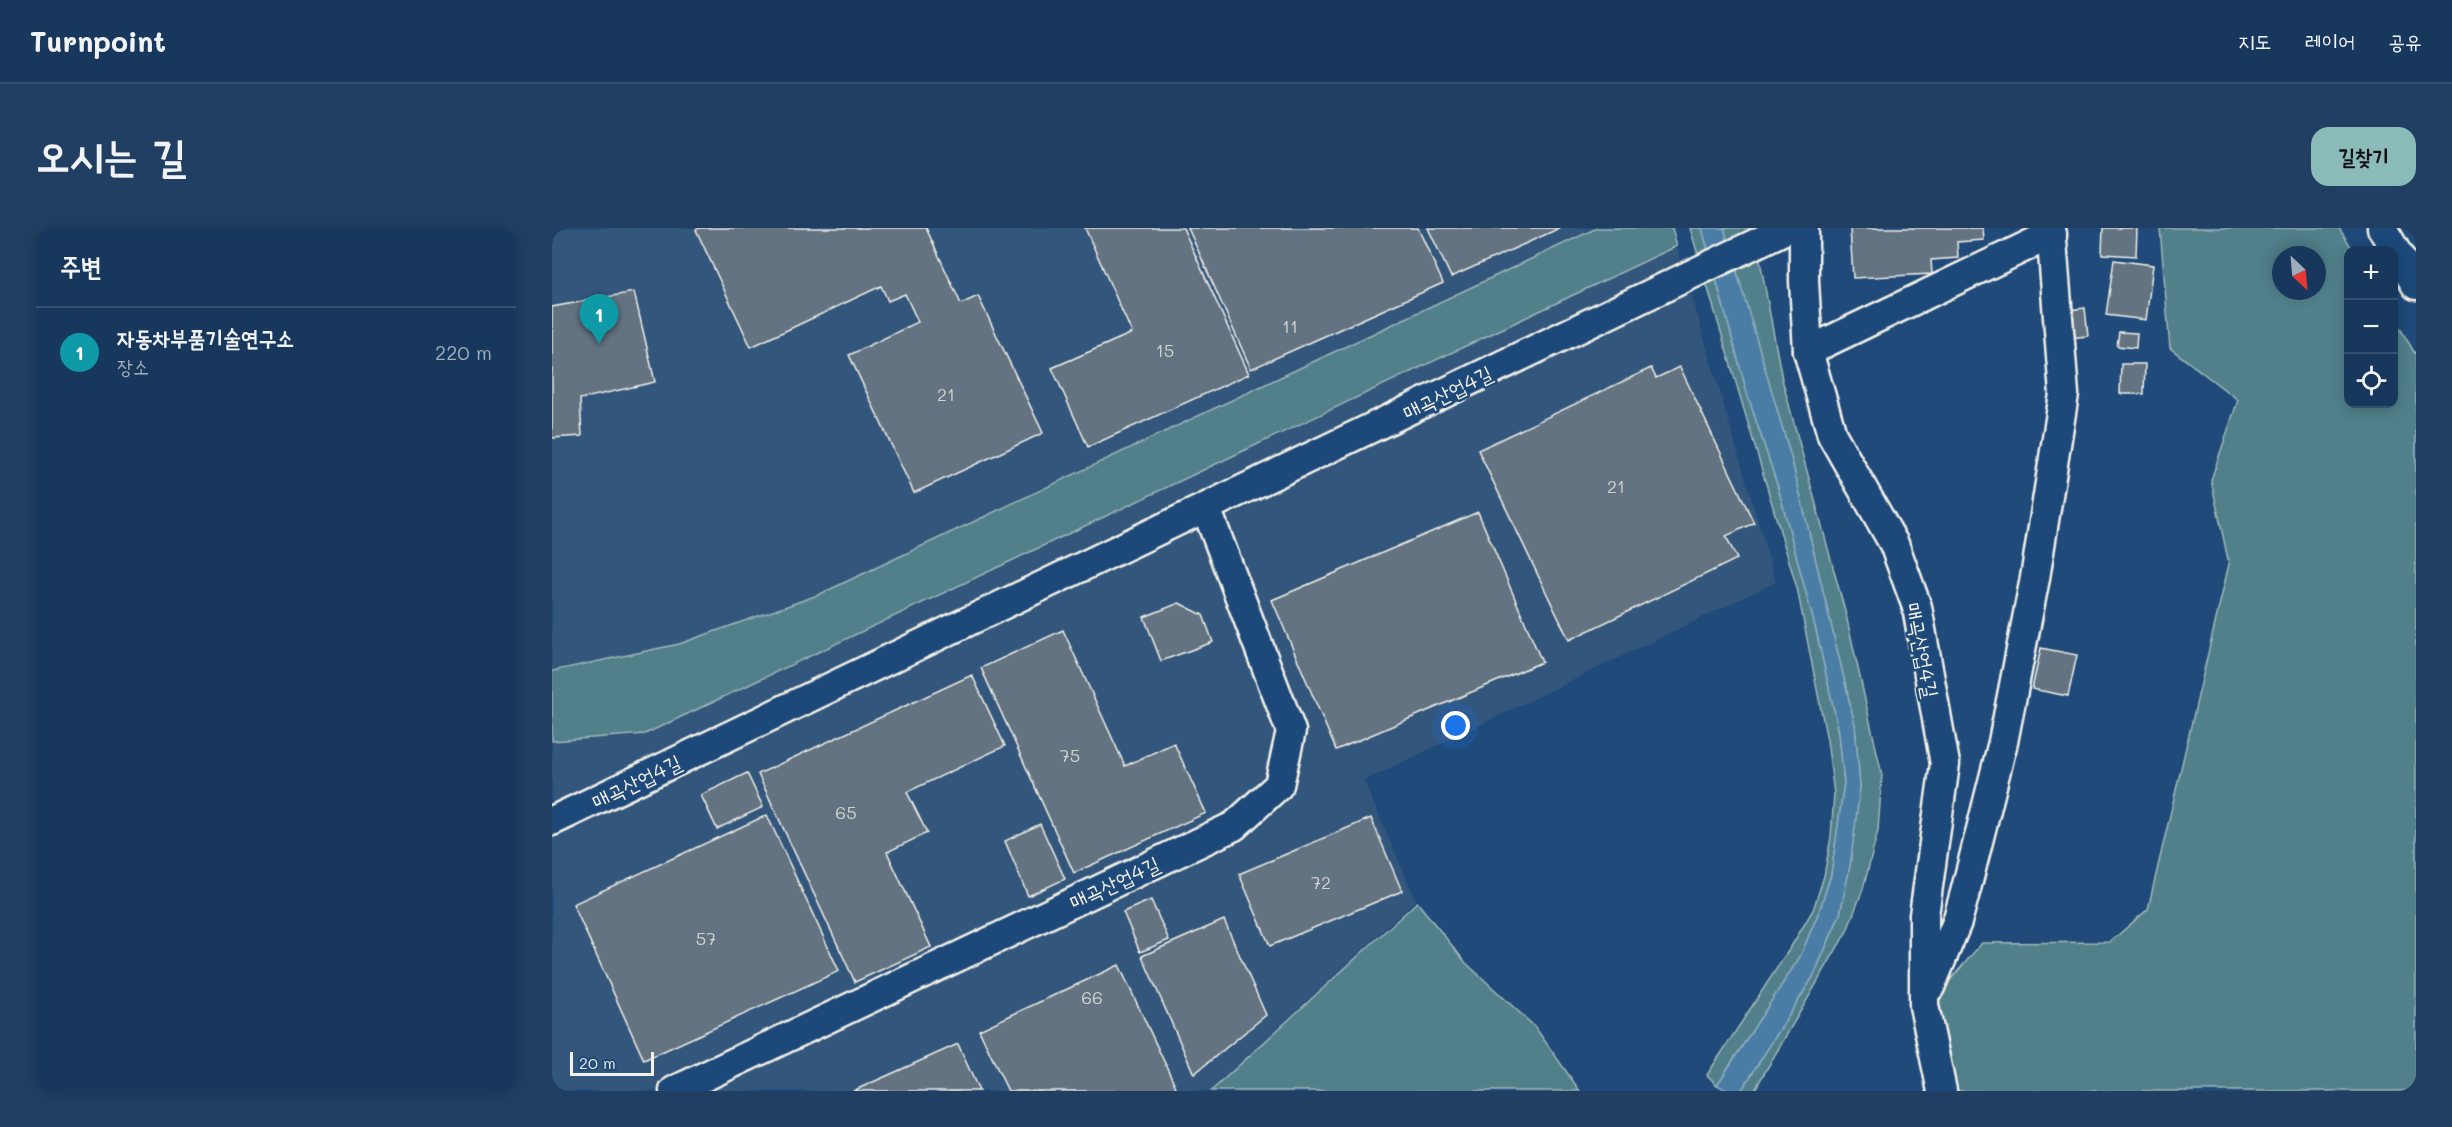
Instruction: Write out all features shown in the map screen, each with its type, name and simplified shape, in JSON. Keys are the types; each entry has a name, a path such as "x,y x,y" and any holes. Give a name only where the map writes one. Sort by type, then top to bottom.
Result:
{"street":[{"path":"2382,228 2416,285"},
{"name":"매곡산업4길","path":"552,821 1790,229 1804,281 1808,351 1832,435 1894,544 1917,607 1939,730 1944,764 1924,915 1924,1006 1942,1091"},
{"path":"1808,351 2052,231 2064,394 2035,578 2003,741 1966,889 1957,922 1924,1006"},
{"name":"매곡산업4길","path":"674,1091 1234,826 1279,785 1291,731 1206,508"}],"shaded area":[{"path":"552,228 1597,228 818,595 679,644 552,671"},
{"path":"1702,228 1724,228 1792,461 1855,725 1860,787 1850,866 1840,914 1813,977 1741,1091 1728,1091 1717,1085 1800,957 1819,912 1831,875 1844,783 1839,732 1816,630 1778,487 1748,396"},
{"path":"1677,246 1776,582 1364,781 1416,900 1209,1091 552,1091 552,741 645,733"}],"green space":[{"path":"1597,228 1672,228 1677,246 645,734 552,741 552,671 679,644 818,595"},
{"path":"1690,228 1702,228 1748,396 1778,487 1816,630 1839,732 1844,783 1831,875 1819,912 1800,957 1717,1085 1707,1075 1813,910 1824,876 1831,837 1834,794 1827,740 1797,588"},
{"path":"1724,228 1754,228 1782,379 1846,615 1882,775 1878,831 1863,889 1847,931 1754,1091 1741,1091 1813,977 1840,914 1850,865 1860,787 1855,725 1792,461"},
{"path":"2160,228 2339,228 2350,246 2344,246 2344,408 2398,408 2398,325 2416,355 2416,1091 1950,1091 1937,1006 1945,986 1982,943 2110,942 2148,909 2229,564 2211,480 2238,400 2170,348"},
{"path":"1417,902 1466,963 1535,1027 1580,1091 1211,1091"}],"building":[{"path":"699,228 926,228 961,304 978,296 1043,433 914,493 849,355 918,322 905,294 888,301 881,286 751,347 696,230"},
{"path":"1085,228 1183,228 1249,374 1088,447 1052,368 1132,333"},
{"path":"1188,228 1418,228 1443,283 1251,369"},
{"path":"1428,228 1560,228 1451,277"},
{"path":"1850,228 1983,228 1984,240 1957,242 1958,258 1931,260 1932,274 1853,278"},
{"path":"2103,228 2137,228 2136,256 2102,254"},
{"path":"2114,260 2153,265 2146,320 2106,315"},
{"path":"634,292 655,382 580,399 582,436 552,438 552,307"},
{"path":"2085,308 2088,336 2070,338 2067,310"},
{"path":"2119,332 2137,333 2136,348 2117,346"},
{"path":"2121,364 2145,364 2144,394 2120,394"},
{"path":"1680,367 1754,523 1726,536 1737,559 1569,640 1478,450 1651,368 1656,378"},
{"path":"1478,512 1542,662 1336,750 1272,600"},
{"path":"1179,603 1203,615 1213,642 1161,661 1144,617"},
{"path":"1063,630 1125,766 1174,743 1206,813 1074,873 981,668"},
{"path":"2041,648 2077,655 2068,696 2032,689"},
{"path":"972,675 1005,746 907,792 927,833 887,852 931,947 855,982 758,774"},
{"path":"747,773 763,807 717,829 701,795"},
{"path":"767,815 839,971 644,1060 573,904"},
{"path":"1371,818 1402,891 1270,946 1239,874"},
{"path":"1040,824 1065,879 1028,896 1005,841"},
{"path":"1151,900 1169,940 1140,952 1123,912"},
{"path":"1224,920 1266,1015 1194,1074 1142,956"},
{"path":"1119,965 1176,1087 1171,1091 1008,1091 979,1030"},
{"path":"958,1044 979,1091 853,1091"}],"place":[{"name":"자동차부품기술연구소","path":"599,344"}]}
